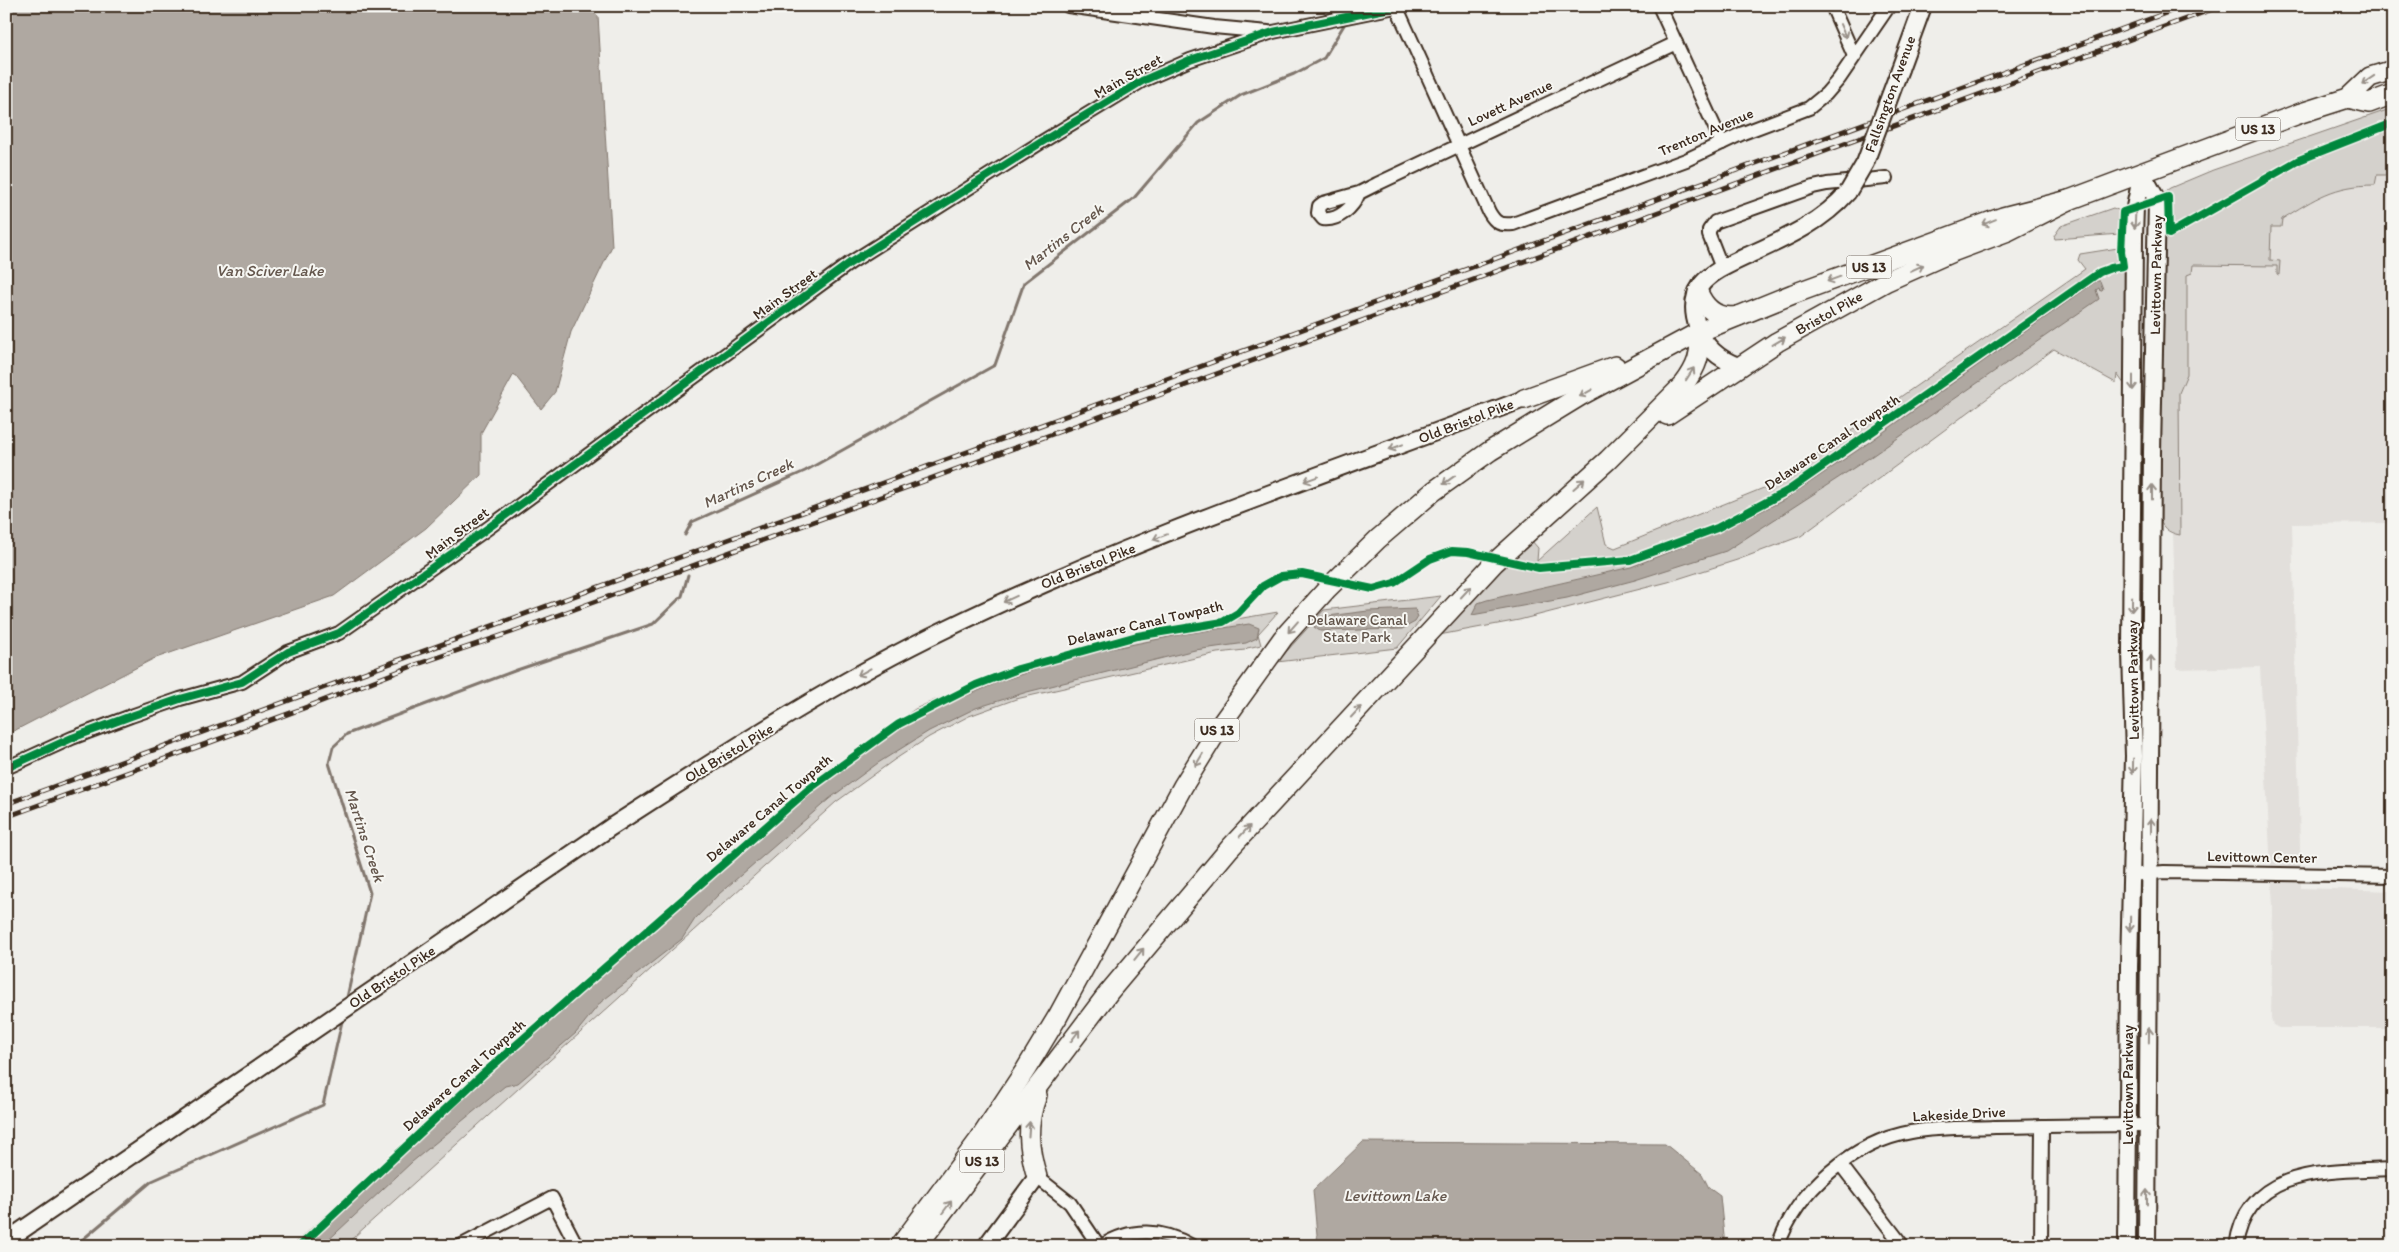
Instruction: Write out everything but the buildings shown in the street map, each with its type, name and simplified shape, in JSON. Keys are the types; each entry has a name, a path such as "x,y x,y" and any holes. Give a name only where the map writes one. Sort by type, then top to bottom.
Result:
{"highway":[{"name":"Bristol Pike","path":"1608,460 1680,405 1738,366 1817,319 1887,282 1952,252 2008,231 2069,200 2348,98 2370,78 2393,70"},
{"name":"Bristol Pike","path":"2348,98 2369,103 2393,94"},
{"name":"Bristol Pike","path":"1699,332 2003,217 2069,200"},
{"path":"1698,292 1702,302 1713,312 1729,318 1739,316"},
{"path":"1608,460 1689,377 1700,356 1699,332"},
{"name":"US 13","path":"900,1246 979,1140 1022,1077 1058,1016 1204,752 1244,691 1288,632 1351,564 1434,491 1536,422 1699,332"},
{"path":"1524,399 1675,345"},
{"name":"US 13","path":"917,1246 1132,962 1230,848 1494,563 1608,460"},
{"path":"1037,1177 1030,1152 1029,1126 1033,1106 1046,1075"}],"main road":[{"name":"Fallsington Avenue","path":"1698,292 1707,279 1722,268 1816,221 1833,208 1848,192 1865,163 1923,6"},
{"name":"Levittown Parkway","path":"2142,172 2157,200 2152,452 2147,1246"},
{"name":"Levittown Parkway","path":"2127,1246 2130,875 2134,756 2131,652 2134,237 2135,207 2142,172"},
{"path":"1698,292 1694,315 1699,332 1715,354 1738,366"},
{"name":"Old Bristol Pike","path":"6,1241 611,827 811,703 923,640 1055,579 1282,489 1524,399"},
{"path":"986,1246 1037,1177"}],"street":[{"path":"1068,6 1135,11 1273,32"},
{"path":"1659,6 1722,143"},
{"path":"1832,6 1854,56"},
{"name":"Trenton Avenue","path":"1458,146 1494,220 1502,225 1514,224 1686,160 1722,143 1809,108 1826,94 1889,6"},
{"path":"1399,7 1458,146"},
{"name":"Main Street","path":"6,768 72,738 131,716 180,699 242,682 288,652 339,633 370,613 844,268 1015,158 1161,72 1273,32 1399,7"},
{"name":"Lovett Avenue","path":"1359,194 1676,43"},
{"path":"1722,268 1709,236 1709,230 1714,222 1813,187 1886,178"},
{"name":"Levittown Center","path":"2130,875 2150,875 2164,872 2393,876"},
{"name":"Lakeside Drive","path":"1778,1246 1783,1231 1799,1202 1812,1188 1841,1165 1880,1142 1911,1132 2042,1126 2148,1125"},
{"path":"2041,1246 2042,1126"},
{"path":"1841,1165 1904,1246"},
{"path":"2236,1246 2241,1228 2253,1206 2271,1188 2281,1182 2309,1174 2393,1169"},
{"path":"1037,1177 1070,1203 1100,1246 1125,1235 1147,1232 1171,1236 1192,1246"},
{"path":"460,1246 552,1198 577,1246"}],"shaded area":[{"path":"2393,107 2393,523 2292,524 2301,888 2393,891 2393,1028 2279,1028 2273,1025 2271,1019 2273,906 2260,667 2177,669 2163,193 2194,178"}],"green space":[{"path":"1327,6 1355,6 1324,14"},
{"path":"2393,108 2393,175 2377,175 2375,185 2348,187 2326,194 2282,219 2281,227 2271,227 2270,260 2280,261 2279,275 2277,274 2277,266 2193,265 2192,273 2187,275 2187,374 2179,393 2180,535 2172,533 2163,526 2158,515 2163,193 2170,188 2213,170"},
{"path":"2113,208 2120,211 2120,234 2055,239 2054,236 2061,226"},
{"path":"2118,248 2126,252 2129,258 2127,388 2117,374 2116,383 2054,349 1801,536 1737,560 1668,582 1519,620 1439,635 1531,540 1538,548 1537,561 1597,507 1606,544 1615,548 1776,483 2085,269 2078,260 2080,254"},
{"name":"Delaware Canal State Park","path":"1441,596 1397,648 1277,662 1324,610"},
{"name":"Delaware Canal State Park","path":"1278,612 1258,634 1261,645 1245,650 1217,653 1016,699 969,716 929,737 836,802 344,1246 292,1246 461,1091 675,906 817,778 915,709 997,672 1137,636"}],"water":[{"name":"Van Sciver Lake","path":"6,6 586,6 598,16 612,246 571,332 555,392 541,409 514,374 481,433 481,475 426,528 334,596 153,659 6,735"},
{"path":"2097,281 2100,281 2103,289 2100,291 2099,288 2096,290 2099,299 1872,456 1726,551 1635,580 1567,598 1472,615 1478,603 1487,600 1631,567 1715,534 1784,500 1861,448"},
{"path":"1415,609 1418,617 1415,622 1402,629 1320,631 1314,627 1320,617 1368,611"},
{"path":"1249,624 1259,628 1257,638 1246,643 1195,650 1027,692 976,708 929,731 878,763 829,799 719,894 695,919 682,939 601,1002 576,1033 518,1083 505,1086 412,1162 322,1246 304,1246 513,1051 706,883 827,779 906,722 999,682 1076,656 1179,635"},
{"name":"Levittown Lake","path":"1363,1142 1665,1144 1702,1174 1709,1188 1720,1196 1725,1246 1318,1246 1313,1190"}],"waterway":[{"name":"Martins Creek","path":"685,535 692,522 805,471 995,365 1024,283 1134,198 1198,123 1241,95 1294,74 1324,58 1347,20"},
{"name":"Martins Creek","path":"346,1002 370,893 329,763 333,747 347,734 517,670 653,624 682,596 688,575"},
{"name":"Martins Creek","path":"75,1246 152,1181 323,1105 343,1017"}],"railway":[{"path":"6,804 2185,6"},
{"path":"6,817 304,708 415,665 512,632 2221,6"}],"cycle path":[{"path":"6,768 72,738 131,716 180,699 242,682 288,652 339,633 484,531 850,263 1142,81 1190,60 1273,32 1400,6"},
{"name":"Delaware Canal Towpath","path":"300,1246 483,1074 809,789 899,724 976,685 1018,669 1137,636 1223,622 1238,613 1263,586 1281,576 1302,574 1373,589 1394,583 1430,559 1452,551 1468,552 1539,568 1630,560 1717,528 1789,490 2100,272 2123,266 2121,252 2123,212 2168,197 2169,234 2299,160 2393,123"}]}
